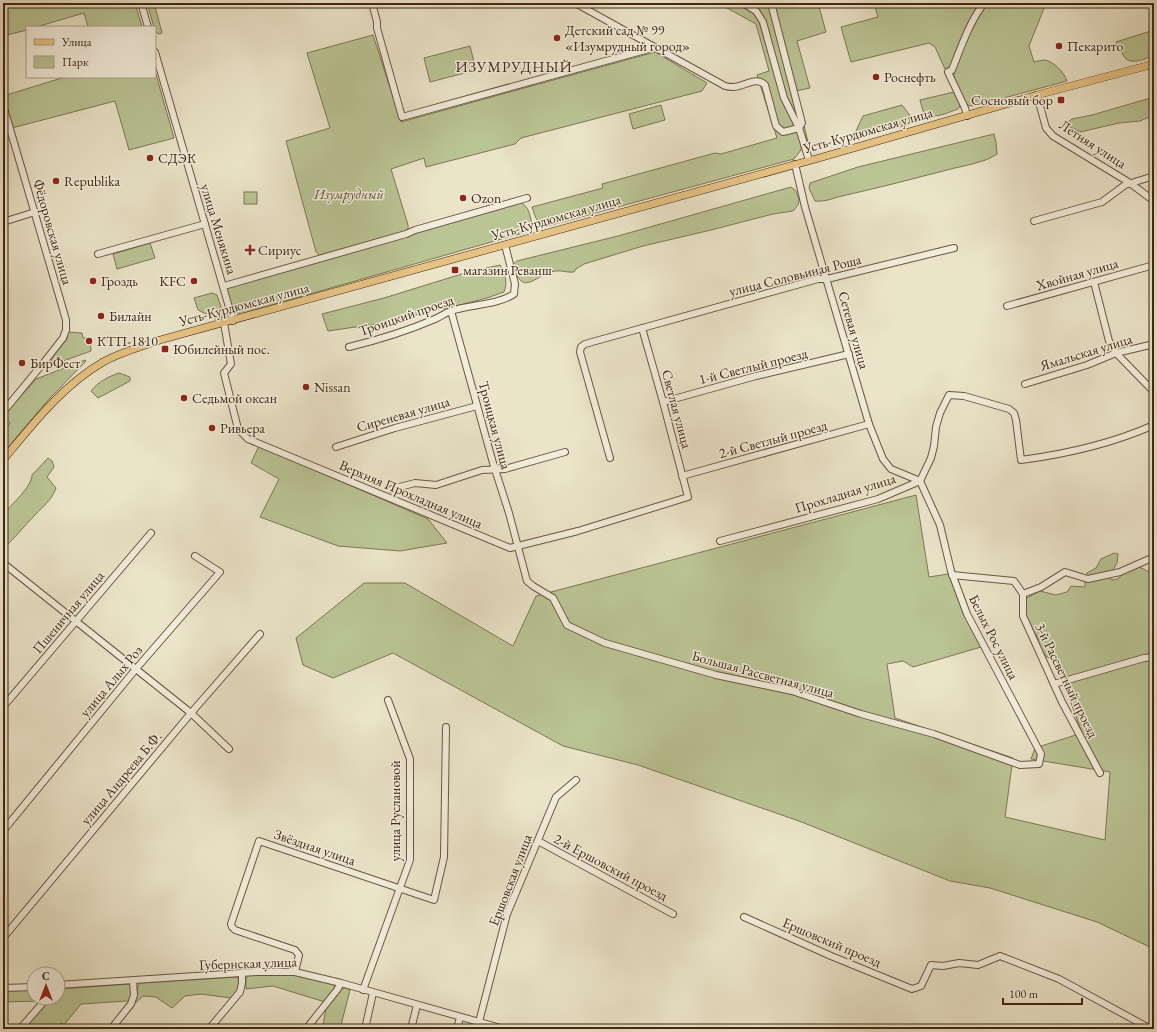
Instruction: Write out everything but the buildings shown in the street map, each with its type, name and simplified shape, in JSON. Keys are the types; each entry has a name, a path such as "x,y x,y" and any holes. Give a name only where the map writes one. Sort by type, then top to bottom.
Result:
{"main road":[{"name":"Усть-Курдюмская улица","path":"3,460 53,402 72,385 103,363 125,352 160,340 233,321 967,116 1037,95 1154,64"}],"street":[{"path":"141,3 148,26"},
{"path":"372,3 377,28 402,117 649,49 650,45"},
{"path":"575,3 724,86 736,87 757,81 762,82 765,85 776,126 784,132 799,128 802,123 771,3"},
{"path":"743,3 756,12 763,22 784,98 799,128 809,160"},
{"path":"967,116 965,108 948,72 952,70 969,29 984,3"},
{"name":"улица Менякина","path":"156,55 233,321"},
{"name":"Летняя улица","path":"1037,95 1046,128 1053,136 1130,182 1154,201"},
{"name":"Фёдоровская улица","path":"3,105 66,320 66,330 63,338 3,412"},
{"name":"Сетевая улица","path":"795,164 805,207 869,424 883,459 891,469 920,481"},
{"path":"1034,221 1102,202 1130,182 1154,176"},
{"path":"224,286 527,198"},
{"path":"3,222 35,212"},
{"path":"98,254 205,224"},
{"name":"Троицкий проезд","path":"349,347 400,333 437,319 451,311 479,306 504,299 514,294 515,284 505,245"},
{"name":"улица Соловьиная Роща","path":"610,458 580,352 581,347 585,344 818,279 954,248"},
{"name":"Хвойная улица","path":"1007,306 1154,265"},
{"path":"1094,282 1109,341 1116,353 1154,392"},
{"name":"Троицкая улица","path":"451,311 518,546"},
{"name":"Верхняя Прохладная улица","path":"224,323 231,364 224,372 238,429 248,439 510,548 578,531 688,497"},
{"name":"Светлая улица","path":"642,328 688,497"},
{"name":"Ямальская улица","path":"1025,384 1087,365 1116,353 1154,344"},
{"name":"1-й Светлый проезд","path":"663,402 756,376 849,354"},
{"path":"920,481 931,458 936,427 940,413 949,395 964,396 1009,409 1014,413 1021,460 1092,448 1154,425"},
{"name":"Сиреневая улица","path":"336,447 395,428 477,406"},
{"name":"2-й Светлый проезд","path":"682,476 869,424"},
{"path":"392,489 415,483 436,484 482,470 505,469 565,452"},
{"name":"Прохладная улица","path":"720,541 878,499 920,481"},
{"name":"Белых Рос улица","path":"920,481 940,525 952,575 967,614 1041,754"},
{"name":"Пшеничная улица","path":"3,707 150,533"},
{"name":"Большая Рассветная улица","path":"518,546 527,581 553,598 567,625 605,643 716,675 792,691 861,714 934,734 1020,765 1039,764 1041,754"},
{"name":"улица Алых Роз","path":"3,831 136,670 220,572 195,556"},
{"path":"952,575 1014,581 1023,594 1041,587 1065,572 1088,579 1120,572 1154,557"},
{"path":"3,563 191,713 229,749"},
{"name":"3-й Рассветный проезд","path":"1023,594 1023,616 1054,684 1100,773"},
{"name":"улица Андреева Б.Ф.","path":"3,938 191,713 260,634"},
{"path":"1054,684 1144,658 1154,657"},
{"name":"улица Руслановой","path":"363,990 410,860 410,759 388,700"},
{"path":"400,888 434,900 444,857 446,727"},
{"name":"Ершовская улица","path":"479,1022 507,914 556,797 576,780"},
{"name":"Звёздная улица","path":"295,972 299,955 295,950 232,927 231,924 259,841 400,888"},
{"name":"2-й Ершовский проезд","path":"538,841 674,914"},
{"name":"Ершовский проезд","path":"744,917 831,956 912,989 921,986 931,965 943,966 959,963 978,965 1000,956 1059,979 1151,1029"},
{"name":"Губернская улица","path":"66,984 242,973 295,972 341,983 504,1029"},
{"path":"209,1029 240,992 242,973"},
{"path":"111,1029 131,1004 134,995 134,980"},
{"path":"306,1029 341,983"},
{"path":"3,988 26,987"},
{"path":"365,1029 373,992"},
{"path":"411,1029 417,1004"},
{"path":"20,1029 40,1006"},
{"path":"457,1029 460,1017"}],"green space":[{"path":"3,3 135,3 142,26 88,26 84,13 39,26 26,26 26,30 3,36"},
{"path":"147,3 154,3 162,33 159,34 156,32 156,26 154,26"},
{"path":"718,3 740,6 758,18 782,99 798,133 801,144 801,150 794,159 544,227 541,225 536,218 532,207 603,188 602,184 715,153 721,154 777,138 757,75 769,71 756,24"},
{"path":"747,3 818,3 826,32 797,41 810,88 796,91 808,142 786,97 765,21"},
{"path":"874,3 982,3 951,66 945,69 935,47 929,43 851,62 841,27 878,17"},
{"path":"987,3 1046,3 1029,46 1034,62 1045,60 1052,63 1061,71 1067,81 978,105 971,106 966,104 955,83 955,69 957,60 967,39"},
{"path":"1154,30 1154,56 1139,61 1130,61 1123,56 1121,50 1118,49 1116,42"},
{"name":"Изумрудный","path":"373,35 401,122 655,52 707,83 702,91 521,138 515,144 426,167 424,158 391,169 408,225 408,230 320,255 316,252 286,141 330,128 307,53"},
{"path":"470,46 476,70 430,82 424,58"},
{"path":"156,75 174,138 129,150 115,101 12,128 3,96 62,78 156,78"},
{"path":"954,92 961,104 958,109 935,116 927,114 923,111 920,100"},
{"path":"1154,97 1154,115 1140,121 1119,123 1080,132 1070,127 1067,123 1072,119 1092,115"},
{"path":"661,105 665,120 633,129 629,114"},
{"path":"902,105 912,118 910,124 863,137 856,134 863,116"},
{"path":"994,134 997,154 980,162 823,201 815,201 809,188 810,183 858,167"},
{"path":"791,187 796,191 799,200 798,205 793,211 773,214 643,246 584,264 574,272 555,271 525,283 520,280 513,264 517,261 618,236"},
{"path":"244,192 257,192 257,204 244,204"},
{"path":"521,203 526,206 532,224 530,229 526,232 240,314 233,310 227,290 230,287"},
{"path":"150,243 155,258 117,269 113,254"},
{"path":"500,265 505,278 506,285 504,292 487,298 448,308 433,310 397,321 328,331 322,314 384,298 468,272"},
{"path":"212,293 217,295 223,317 216,319 198,310 194,298"},
{"path":"68,332 82,333 83,338 90,338 91,351 55,364 51,359 67,339"},
{"path":"85,360 86,361 49,399 3,453 3,431 10,423 3,416 36,379"},
{"path":"119,373 130,377 130,381 98,398 91,391 104,380"},
{"path":"259,446 428,519 447,543 400,551 338,546 260,517 279,479 251,463"},
{"path":"48,458 52,461 54,467 47,477 56,488 47,503 3,549 3,514 25,490 29,485 32,475"},
{"path":"916,495 929,577 948,574 981,647 913,667 903,661 887,664 895,718 1013,758 1005,817 1105,840 1110,772 1031,759 1035,748 1082,733 1056,661 1047,657 1038,645 1038,638 1025,617 1025,599 1040,591 1056,595 1067,592 1071,586 1085,587 1085,578 1087,573 1096,568 1101,559 1114,553 1118,554 1117,563 1110,575 1110,579 1114,580 1119,578 1122,574 1138,566 1154,575 1154,949 1097,922 990,888 950,881 799,821 638,765 563,746 393,653 333,678 303,665 296,638 364,583 405,583 513,646 536,596"},
{"path":"249,975 294,975 334,984 335,990 325,1002 273,986 246,989 246,979"},
{"path":"237,977 240,983 237,991 231,998 201,994 185,996 172,1008 156,997 143,996 133,1005 137,995 138,985 140,983"},
{"path":"130,984 132,995 129,1003 127,1001 81,1004 64,1025 61,1023 56,1029 24,1029 43,1006 66,1006 66,988"},
{"path":"345,988 350,990 340,1029 322,1029 326,1009 329,1003 336,994"},
{"path":"26,990 26,1001 3,1002 3,991"}],"place":[{"name":"Детский сад № 99 «Изумрудный город»","path":"557,38"},
{"name":"Пекарито","path":"1059,46"},
{"name":"Роснефть","path":"876,77"},
{"name":"Сосновый бор","path":"1061,100"},
{"name":"СДЭК","path":"150,158"},
{"name":"Republika","path":"56,181"},
{"name":"Ozon","path":"463,198"},
{"name":"Сириус","path":"250,250"},
{"name":"магазин Реванш","path":"455,270"},
{"name":"Гроздь","path":"93,281"},
{"name":"KFC","path":"194,281"},
{"name":"Билайн","path":"101,316"},
{"name":"КТП-1810","path":"89,341"},
{"name":"Юбилейный пос.","path":"165,349"},
{"name":"БирФест","path":"22,363"},
{"name":"Nissan","path":"306,387"},
{"name":"Седьмой океан","path":"184,398"},
{"name":"Ривьера","path":"212,428"}],"district":[{"name":"ИЗУМРУДНЫЙ","path":"514,67"}]}
